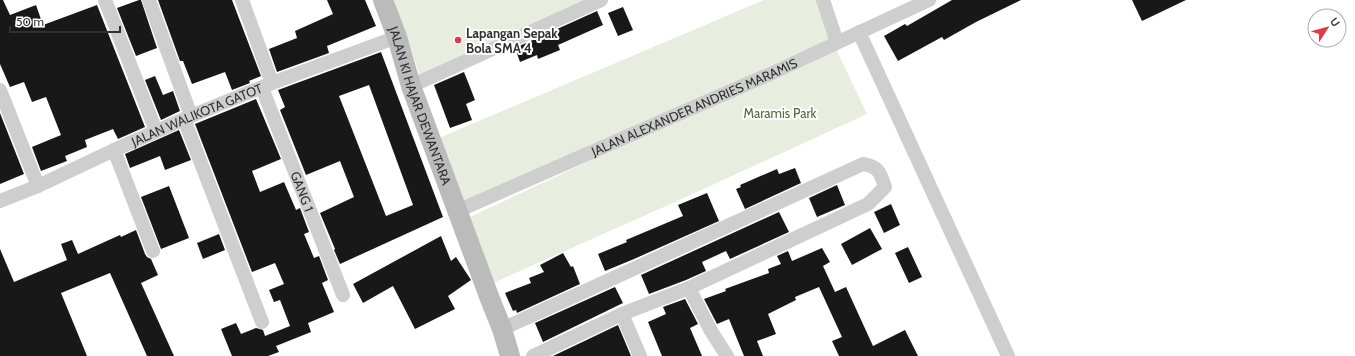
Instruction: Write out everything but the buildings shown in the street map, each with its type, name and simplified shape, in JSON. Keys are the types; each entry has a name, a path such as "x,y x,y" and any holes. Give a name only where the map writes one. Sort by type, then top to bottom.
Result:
{"main road":[{"name":"JALAN KI HAJAR DEWANTARA","path":"383,0 397,37 411,86 502,329 510,356"}],"street":[{"path":"105,0 156,132"},
{"path":"149,0 188,117 262,322"},
{"name":"GANG 1","path":"242,0 267,85 343,295"},
{"path":"411,86 601,0"},
{"path":"823,0 838,41"},
{"name":"JALAN ALEXANDER ANDRIES MARAMIS","path":"457,212 772,73 929,0"},
{"path":"859,32 1008,356"},
{"name":"JALAN WALIKOTA GATOT","path":"0,200 38,186 188,117 267,85 397,37"},
{"path":"0,90 38,186"},
{"path":"114,150 153,251"},
{"path":"502,329 863,164 873,166 880,172 886,187 868,204 689,288 622,314 533,356"},
{"path":"689,288 711,331 727,356"},
{"path":"622,314 640,356"}],"green space":[{"name":"Lapangan Sepak Bola SMA 4","path":"394,0 594,0 421,79"},
{"name":"Maramis Park","path":"764,0 818,0 834,37 458,206 432,141"},
{"name":"Maramis Park","path":"835,47 867,114 493,283 466,219 780,71"}],"place":[{"name":"Lapangan Sepak Bola SMA 4","path":"458,40"}]}
